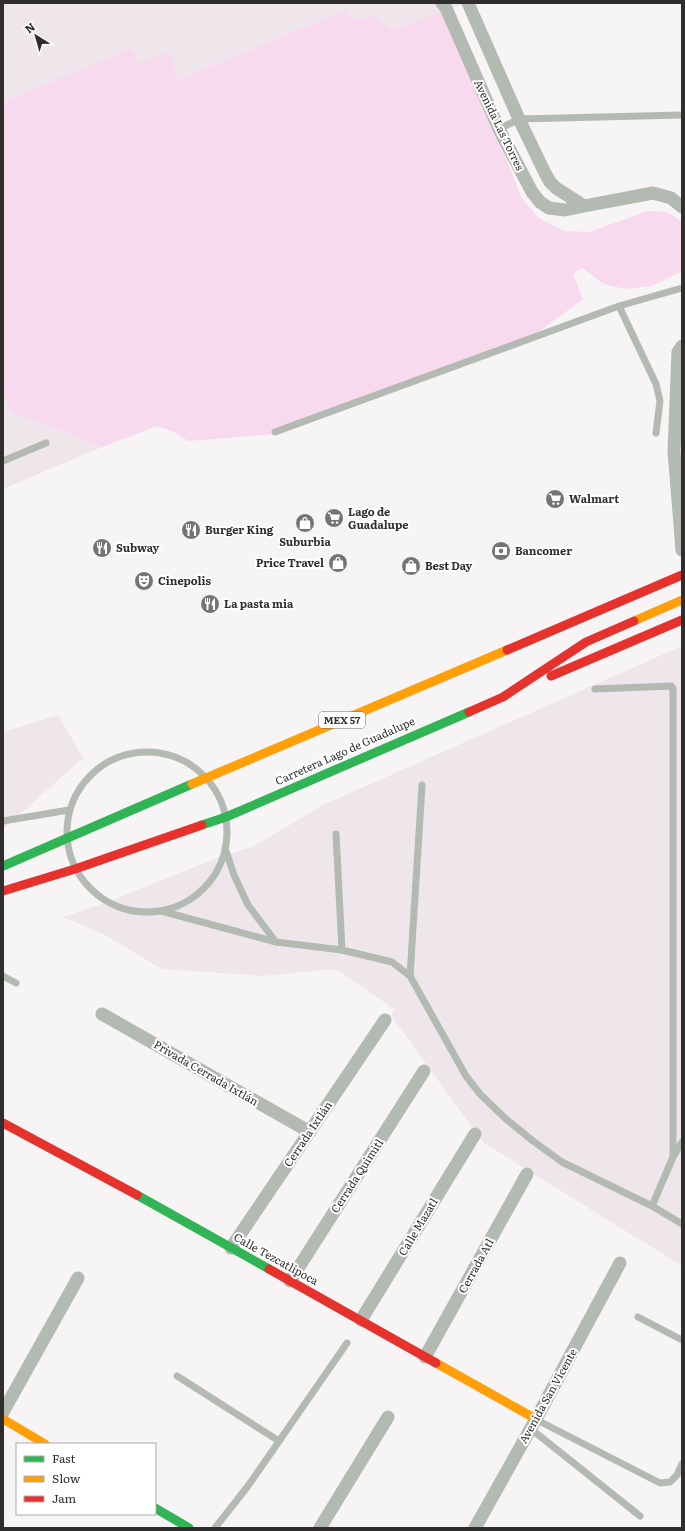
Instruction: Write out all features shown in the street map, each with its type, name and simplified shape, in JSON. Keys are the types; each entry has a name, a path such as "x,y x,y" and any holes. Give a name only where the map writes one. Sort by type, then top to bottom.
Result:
{"main road":[{"name":"MEX 57","path":"3,866 682,575"},
{"name":"Carretera Lago de Guadalupe","path":"3,891 76,869 226,816 503,697 586,642 682,600"},
{"path":"503,697 682,620"},
{"name":"Calle Tezcatlipoca","path":"3,1123 122,1187 361,1320 425,1357 533,1424"},
{"path":"3,1420 43,1443"},
{"path":"156,1509 189,1528"}],"street":[{"name":"Avenida Las Torres","path":"442,3 499,129 532,192 540,202 549,208 565,210 653,194 671,198 682,207"},
{"name":"Avenida Las Torres","path":"468,3 519,119 550,182 556,188 584,206"},
{"path":"682,346 678,352 674,451 682,550"},
{"name":"Privada Cerrada Ixtlán","path":"102,1014 310,1132"},
{"name":"Cerrada Ixtlán","path":"231,1248 385,1020"},
{"name":"Cerrada Quimitl","path":"290,1281 424,1071"},
{"name":"Calle Mazatl","path":"361,1320 475,1134"},
{"name":"Cerrada Atl","path":"425,1357 527,1174"},
{"name":"Avenida San Vicente","path":"475,1528 620,1263"},
{"path":"3,1412 78,1278"},
{"path":"320,1528 388,1416"}],"lane":[{"path":"499,129 519,119 682,115"},
{"path":"275,432 619,306 682,288"},
{"path":"619,306 656,384 660,401 656,433"},
{"path":"3,461 46,444"},
{"path":"595,689 671,686 674,688 673,1157"},
{"path":"276,942 248,905 234,875 226,848 226,816 219,796 207,778 185,761 158,752 129,753 103,764 82,784 69,810 66,838 70,858 76,869 101,899 130,911 162,911 276,942 342,950 392,962 410,976 466,1076 480,1094 506,1119 562,1162 652,1206 682,1224"},
{"path":"410,976 422,785"},
{"path":"3,821 69,810"},
{"path":"336,834 342,950"},
{"path":"162,911 191,899 213,877 226,848"},
{"path":"3,976 16,983"},
{"path":"652,1206 673,1157 682,1142"},
{"path":"638,1317 682,1340"},
{"path":"215,1528 248,1486 347,1343"},
{"path":"177,1376 279,1441"},
{"path":"533,1424 660,1483 670,1482 677,1475 682,1464"},
{"path":"533,1424 640,1516"}],"shaded area":[{"path":"3,3 467,3 392,30 376,16 351,20 346,10 177,79 138,64 131,50 3,102"},
{"path":"346,10 351,19 376,16 392,30 444,11 461,42 521,197 539,218 564,231 589,232 648,211 667,212 682,222 682,271 652,286 625,289 604,284 582,268 573,274 583,299 540,331 276,434 188,441 174,432 157,426 102,447 11,412 3,394 3,102 131,49 139,64 169,51 178,79"},
{"path":"3,394 11,412 102,447 3,489"},
{"path":"682,646 682,1266 484,1143 391,1016 394,1009 336,969 263,976 162,969 105,935 63,917 108,902 224,855 252,847 325,804"},
{"path":"58,715 83,758 3,829 3,732"}],"traffic: fast":[{"path":"202,825 226,817 469,712"},
{"path":"3,866 192,784"},
{"path":"137,1195 269,1269"},
{"path":"156,1509 189,1528"}],"traffic: slow":[{"path":"634,621 682,600"},
{"path":"192,784 507,650"},
{"path":"436,1363 536,1419"},
{"path":"3,1419 43,1443"}],"traffic: jam":[{"path":"507,650 682,575"},
{"path":"551,676 682,620"},
{"path":"469,712 503,697 586,642 634,621"},
{"path":"3,891 75,869 202,825"},
{"path":"3,1123 137,1195"},
{"path":"269,1269 436,1363"}],"place":[{"name":"Walmart","path":"555,499"},
{"name":"Lago de Guadalupe","path":"334,518"},
{"name":"Suburbia","path":"305,523"},
{"name":"Burger King","path":"191,530"},
{"name":"Subway","path":"102,548"},
{"name":"Bancomer","path":"501,551"},
{"name":"Price Travel","path":"338,563"},
{"name":"Best Day","path":"411,566"},
{"name":"Cinepolis","path":"144,581"},
{"name":"La pasta mia","path":"210,604"}]}
